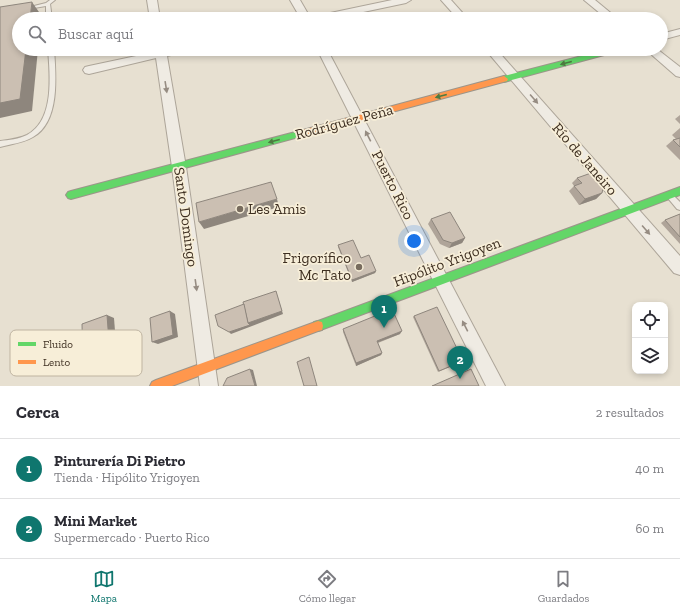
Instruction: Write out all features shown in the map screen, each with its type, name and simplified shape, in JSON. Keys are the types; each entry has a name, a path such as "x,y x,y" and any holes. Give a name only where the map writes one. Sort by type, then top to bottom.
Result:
{"street":[{"path":"152,0 154,12"},
{"path":"295,0 302,12"},
{"path":"349,12 406,0"},
{"path":"446,0 457,12"},
{"path":"589,0 604,12"},
{"path":"668,35 680,32"},
{"path":"89,70 141,56"},
{"name":"Santo Domingo","path":"161,56 180,167 209,386"},
{"name":"Puerto Rico","path":"326,56 496,386"},
{"name":"Río de Janeiro","path":"496,56 680,268"},
{"name":"Rodríguez Peña","path":"71,195 591,56"},
{"path":"659,56 680,72"},
{"name":"Hipólito Yrigoyen","path":"156,386 680,191"}],"lane":[{"path":"21,10 48,4 53,0"},
{"path":"48,4 49,12"},
{"path":"0,144 32,135 42,124 49,110 52,98 51,56"},
{"path":"669,195 680,207"}],"building":[{"path":"32,2 31,12 12,12 12,56 25,56 20,99 0,103 0,7"},
{"path":"680,138 680,147 673,140"},
{"path":"594,172 604,184 602,193 585,199 574,186 582,183 577,178"},
{"path":"271,182 277,199 199,222 196,203"},
{"path":"450,212 465,238 452,243 443,240 431,219"},
{"path":"680,214 680,237 665,220"},
{"name":"Frigorífico Mc Tato","path":"353,240 361,258 369,255 376,271 352,280 338,245"},
{"path":"276,291 282,311 248,323 243,302"},
{"path":"244,304 248,323 250,325 229,332 218,326 215,315"},
{"path":"437,307 463,361 439,371 414,316"},
{"path":"392,309 402,331 377,341 382,353 356,363 343,329"},
{"path":"170,311 173,335 152,342 150,318"},
{"path":"107,315 108,330 82,330 82,324"},
{"path":"309,357 317,386 304,386 297,362"},
{"path":"250,369 255,386 223,386 227,378"},
{"path":"471,369 479,386 432,386"}],"traffic: fast":[{"path":"504,79 591,56"},
{"path":"71,195 303,133"},
{"path":"318,326 680,191"}],"traffic: slow":[{"path":"303,133 504,79"},
{"path":"156,386 318,326"}],"place":[{"name":"Les Amis","path":"240,209"},
{"name":"Frigorífico Mc Tato","path":"359,267"},
{"name":"Pinturería Di Pietro","path":"384,328"},
{"name":"Mini Market","path":"460,379"}]}
